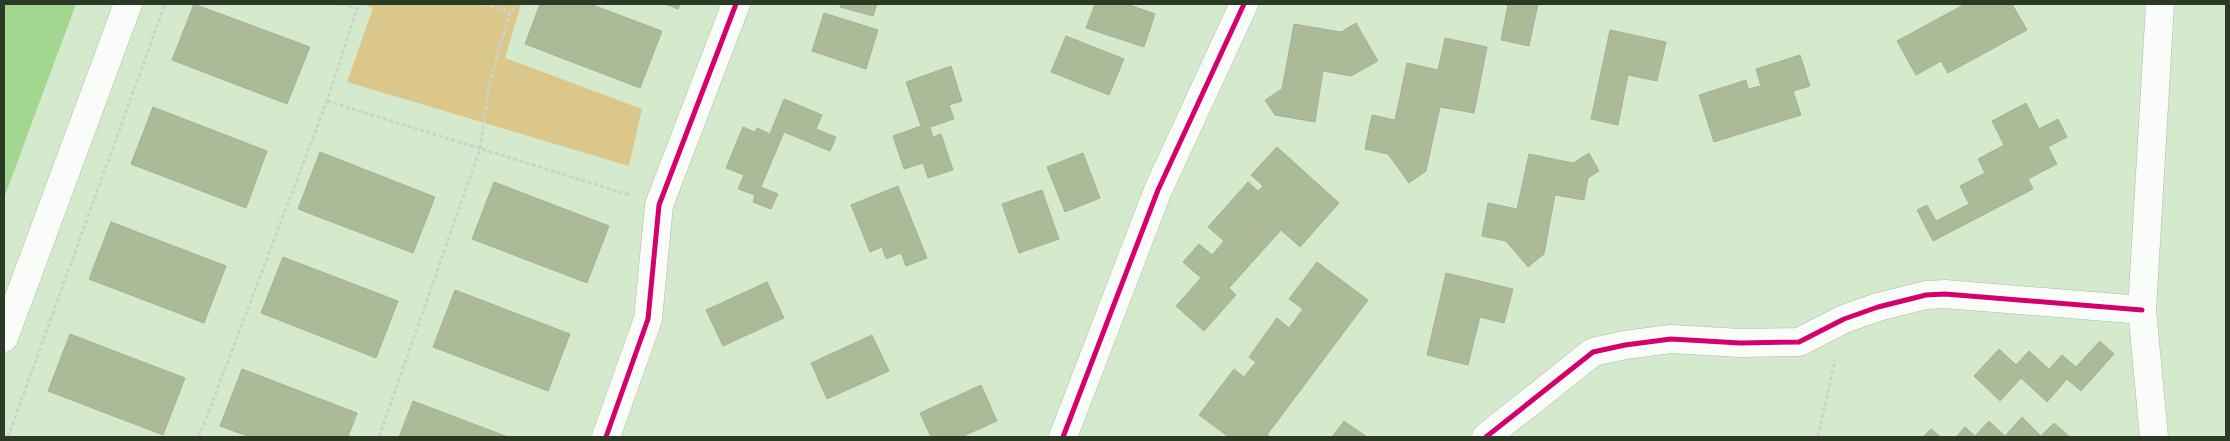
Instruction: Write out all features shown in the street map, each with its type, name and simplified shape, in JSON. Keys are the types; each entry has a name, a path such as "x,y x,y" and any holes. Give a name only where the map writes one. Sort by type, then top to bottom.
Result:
{"street":[{"path":"4,338 128,4"},
{"path":"606,437 648,319 659,205 736,4"},
{"path":"1063,437 1158,190 1244,4"},
{"path":"2154,437 2142,310 2160,4"},
{"path":"1486,437 1593,352 1625,345 1671,339 1740,343 1799,342 1844,319 1878,307 1916,297 1945,294 2142,310"}],"path":[{"path":"8,437 165,4"},
{"path":"342,4 357,9"},
{"path":"199,437 327,101 357,9 361,4"},
{"path":"484,4 510,12"},
{"path":"379,437 480,149 489,85 510,12 518,4"},
{"path":"327,101 659,205"},
{"path":"1818,437 1844,319"}],"shaded area":[{"path":"4,4 76,4 4,198"},
{"path":"361,4 521,4 505,58 642,109 629,166 347,82 373,8"}],"building":[{"path":"194,4 310,47 287,104 172,60"},
{"path":"540,4 590,4 662,31 640,88 525,44"},
{"path":"665,4 680,4 678,9"},
{"path":"841,4 877,4 873,16 840,7"},
{"path":"1095,4 1127,4 1155,14 1144,47 1086,28"},
{"path":"1508,4 1538,4 1529,46 1501,40"},
{"path":"1965,4 2012,4 2027,30 1948,73 1941,61 1916,75 1897,41"},
{"path":"824,13 878,30 866,69 812,51"},
{"path":"1356,23 1378,61 1351,76 1323,71 1315,122 1275,115 1265,100 1282,89 1294,24 1341,32"},
{"path":"1610,30 1666,42 1657,81 1628,75 1618,125 1591,119"},
{"path":"1066,36 1124,59 1109,95 1051,72"},
{"path":"1445,38 1487,47 1474,113 1440,107 1426,171 1409,183 1388,154 1365,149 1372,115 1395,120 1407,63 1438,70"},
{"path":"1800,55 1810,86 1793,91 1801,115 1714,142 1699,95 1746,80 1748,89 1761,86 1756,69"},
{"path":"951,66 962,101 949,105 954,119 930,127 933,137 941,134 953,170 928,178 923,163 904,169 893,136 921,126 906,82"},
{"path":"784,99 822,115 816,129 836,137 830,151 784,132 761,187 778,194 771,209 753,202 755,195 738,189 744,175 726,168 743,127 755,132 757,128 770,134"},
{"path":"2026,103 2039,129 2058,119 2067,137 2048,147 2057,164 2028,179 2033,189 1933,241 1917,210 1927,205 1936,221 1969,204 1960,186 1985,173 1978,159 2004,145 1992,121"},
{"path":"153,107 267,151 246,208 131,164"},
{"path":"1277,147 1339,203 1300,247 1281,230 1229,288 1236,295 1204,331 1176,306 1201,278 1183,262 1199,244 1212,255 1224,241 1208,227 1248,182 1258,191 1263,186 1251,175"},
{"path":"320,152 435,197 413,253 298,209"},
{"path":"1083,153 1100,198 1065,212 1047,167"},
{"path":"1589,153 1599,171 1588,178 1584,200 1555,195 1544,254 1528,267 1506,241 1482,236 1488,203 1517,209 1529,154 1573,163"},
{"path":"494,182 609,226 587,283 472,239"},
{"path":"898,186 927,258 906,266 901,253 886,259 882,247 870,252 851,205"},
{"path":"1042,190 1059,239 1019,253 1002,204"},
{"path":"111,222 226,266 204,323 89,279"},
{"path":"283,257 398,301 376,358 261,313"},
{"path":"1317,262 1368,300 1267,435 1270,437 1229,437 1199,415 1234,369 1244,377 1256,362 1249,357 1277,318 1289,328 1303,309 1289,299"},
{"path":"1446,273 1513,289 1504,323 1480,317 1468,365 1427,355"},
{"path":"767,282 784,318 723,346 706,310"},
{"path":"455,290 570,334 548,391 433,347"},
{"path":"70,334 185,378 163,435 48,391"},
{"path":"872,335 889,371 827,399 811,363"},
{"path":"2100,341 2114,354 2081,391 2067,379 2047,402 2021,378 2000,401 1974,376 1999,349 2016,365 2029,351 2049,369 2062,355 2076,367"},
{"path":"242,369 357,413 348,437 250,437 220,426"},
{"path":"981,385 997,421 961,437 931,437 920,413"},
{"path":"413,401 508,437 399,437"},
{"path":"2022,417 2041,436 2054,423 2070,437 1956,437 1965,427 1975,436 1989,421 2005,436"},
{"path":"1344,421 1367,437 1332,437"},
{"path":"1931,429 1941,437 1923,437"}],"cycle path":[{"path":"606,437 648,319 659,205 736,4"},
{"path":"1063,437 1158,190 1244,4"},
{"path":"1486,437 1593,352 1625,345 1671,339 1740,343 1799,342 1844,319 1878,307 1926,295 1945,294 2142,310"}]}
